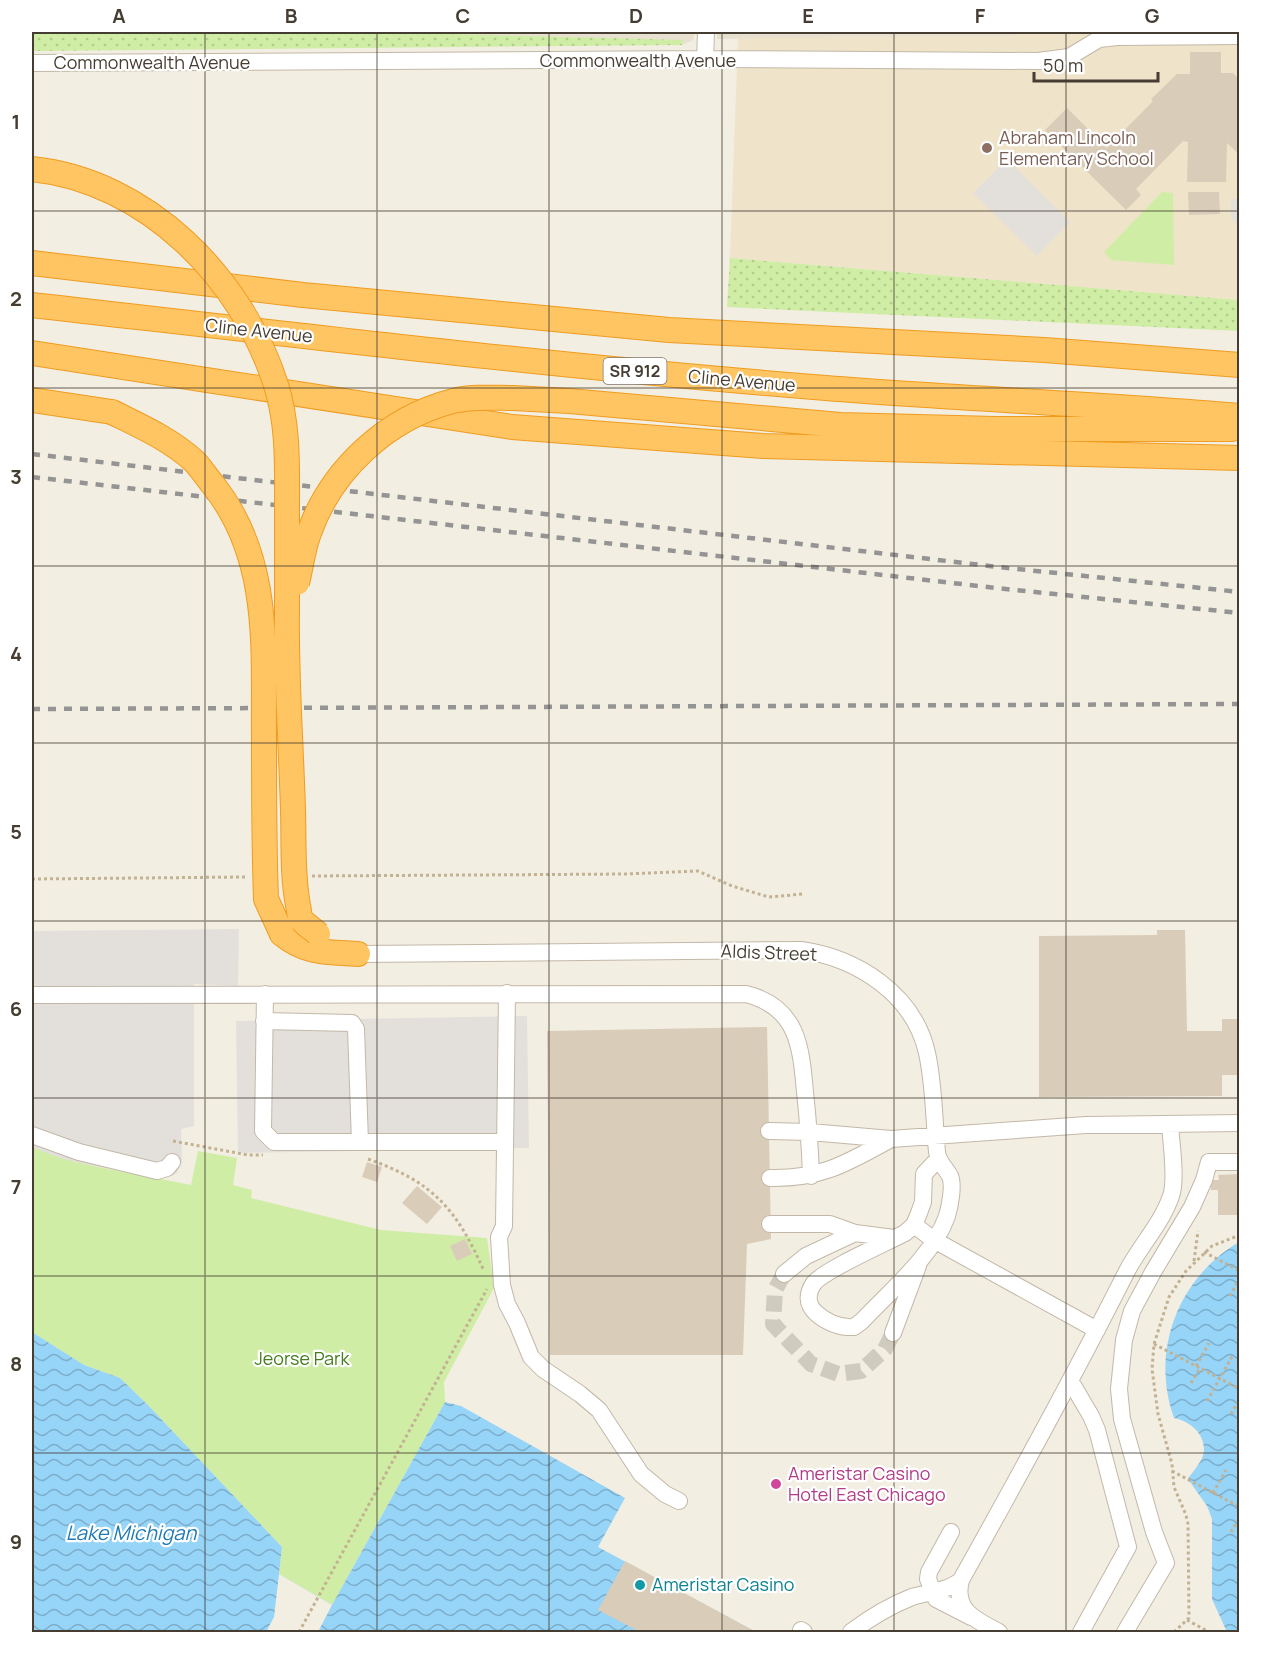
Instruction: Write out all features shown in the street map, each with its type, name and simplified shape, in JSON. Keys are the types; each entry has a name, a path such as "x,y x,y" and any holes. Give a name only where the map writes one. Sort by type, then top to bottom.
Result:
{"highway":[{"path":"32,169 80,179 110,191 155,218 184,240 234,298 249,322 276,386 284,423 288,466 287,626 294,883 301,919 318,934 358,954"},
{"path":"32,263 303,295 669,330 1044,350 1239,365"},
{"name":"Cline Avenue","path":"32,305 615,370 829,388 1239,416"},
{"path":"32,353 512,427 763,446 1239,459"},
{"path":"287,626 308,535 340,476 363,449 391,428 418,414 453,401 513,398 569,400 840,425 995,429 1239,429"},
{"path":"32,400 112,412 157,435 177,447 195,462 233,512 256,574 263,642 266,899 282,934 294,944 316,951 358,954"}],"street":[{"path":"705,59 706,32"},
{"name":"Commonwealth Avenue","path":"32,63 705,59 1038,61 1069,57 1100,39 1239,36"},
{"name":"Aldis Street","path":"358,954 789,950 823,953 842,960 876,979 891,991 921,1034 927,1054 938,1159"},
{"path":"507,993 504,1226 498,1237 492,1269 527,1349 536,1363 599,1410 641,1474 665,1494 679,1501"},
{"path":"32,995 734,993 756,996 765,1000 786,1017 799,1043 810,1132 811,1176"},
{"path":"264,994 263,1131 274,1142 362,1150 505,1142"},
{"path":"264,1021 352,1023 356,1029 362,1150"},
{"path":"974,1619 963,1606 959,1596 961,1580 1071,1382 1129,1268 1172,1195 1170,1124"},
{"path":"769,1131 891,1139 1086,1125 1239,1124"},
{"path":"32,1135 88,1154 157,1171 167,1168 172,1162"},
{"path":"770,1178 811,1176 829,1171 891,1139"},
{"path":"938,1159 951,1178 946,1216 921,1259 854,1327 836,1325 816,1313 808,1299 809,1292 821,1276 895,1239 914,1225 923,1202 924,1174 938,1159"},
{"path":"1125,1632 1166,1563 1154,1532 1122,1419 1119,1389 1127,1324 1153,1272 1192,1207 1209,1162 1239,1162"},
{"path":"770,1224 830,1224 855,1233 895,1239"},
{"path":"914,1225 934,1240 1097,1330"},
{"path":"784,1274 806,1256 855,1233"},
{"path":"892,1333 921,1259"},
{"path":"1071,1382 1097,1430 1128,1547 1081,1632"},
{"path":"951,1532 929,1572 928,1579 932,1592 940,1601 999,1632"},
{"path":"852,1632 873,1615 911,1598 952,1586 961,1580"}],"path":[{"path":"304,876 627,874 698,871 732,886 768,897 803,894"},
{"path":"32,879 256,877"},
{"path":"173,1140 248,1155 270,1155"},
{"path":"299,1632 487,1290 492,1269 439,1198 415,1179 362,1150"},
{"path":"1174,1632 1189,1618 1188,1524 1174,1486 1172,1464 1155,1398 1152,1369 1154,1344 1169,1297 1186,1271 1204,1252 1219,1242 1239,1234"},
{"path":"1204,1252 1239,1271"},
{"path":"1230,1296 1239,1278"},
{"path":"486,1281 487,1290"},
{"path":"1191,1383 1209,1343"},
{"path":"1154,1344 1239,1389"},
{"path":"1207,1401 1233,1355"},
{"path":"1232,1414 1239,1398"},
{"path":"1213,1493 1226,1470"},
{"path":"1172,1471 1238,1506 1239,1501"},
{"path":"1231,1532 1239,1517"},
{"path":"1187,1620 1209,1632"}],"shaded area":[{"path":"377,32 695,32 693,40 682,45 683,41"},
{"path":"717,32 1017,32 1012,36 717,39"},
{"name":"Abraham Lincoln Elementary School","path":"1018,32 1239,32 1239,300 730,258 738,38 1011,36"},
{"path":"1007,159 1070,222 1037,256 973,193"},
{"path":"1231,199 1239,199 1239,226 1231,218"},
{"path":"239,929 238,986 194,984 194,1126 181,1129 182,1162 177,1173 162,1179 84,1164 32,1147 32,931"},
{"path":"527,1016 529,1148 238,1153 236,1021"}],"green space":[{"path":"32,32 377,32 683,40 682,45 32,51"},
{"path":"1162,192 1173,193 1174,265 1111,260 1104,252"},
{"path":"730,258 1239,300 1239,331 727,307"},
{"name":"Jeorse Park","path":"32,1147 90,1165 191,1185 198,1151 237,1158 233,1185 252,1190 251,1198 381,1230 487,1238 494,1288 444,1382 445,1402 332,1605 279,1574 282,1547 120,1378 84,1365 32,1332"}],"water":[{"path":"1239,1242 1240,1632 1227,1632 1212,1599 1212,1519 1207,1506 1188,1479 1202,1458 1203,1444 1195,1428 1174,1418 1167,1393 1165,1367 1168,1342 1185,1296 1200,1275 1218,1257"},
{"name":"Lake Michigan","path":"32,1332 84,1365 120,1378 282,1547 279,1574 332,1605 445,1402 461,1406 625,1498 598,1547 756,1632 32,1632"}],"pier":[{"path":"279,1574 332,1605 318,1632 266,1632 274,1617"}],"building":[{"path":"1190,52 1221,52 1221,73 1233,73 1240,80 1240,155 1227,143 1226,182 1187,182 1188,142 1183,141 1136,189 1141,195 1126,210 1045,130 1067,108 1107,148 1177,74 1190,74"},
{"path":"1188,192 1219,192 1220,214 1189,215"},
{"path":"1157,930 1185,930 1187,1031 1222,1031 1222,1019 1240,1019 1240,1075 1222,1075 1222,1096 1039,1097 1039,936 1157,935"},
{"path":"767,1027 771,1239 747,1244 743,1355 550,1355 547,1031"},
{"path":"367,1162 382,1167 377,1182 362,1177"},
{"path":"1240,1174 1240,1215 1218,1215 1218,1190 1211,1190 1211,1180 1219,1180 1218,1175"},
{"path":"417,1186 442,1207 427,1224 402,1203"},
{"path":"465,1239 472,1254 457,1261 450,1246"},
{"name":"Ameristar Casino","path":"625,1561 756,1632 640,1632 598,1610"}],"tunnel":[{"path":"784,1274 775,1290 773,1324 811,1364 838,1374 861,1371 885,1349 893,1333"}],"railway":[{"path":"32,454 998,567 1240,592"},
{"path":"32,477 996,588 1240,613"},
{"path":"32,709 1240,704"}],"place":[{"name":"Abraham Lincoln Elementary School","path":"987,148"},
{"name":"Ameristar Casino Hotel East Chicago","path":"776,1484"},
{"name":"Ameristar Casino","path":"640,1585"}]}
